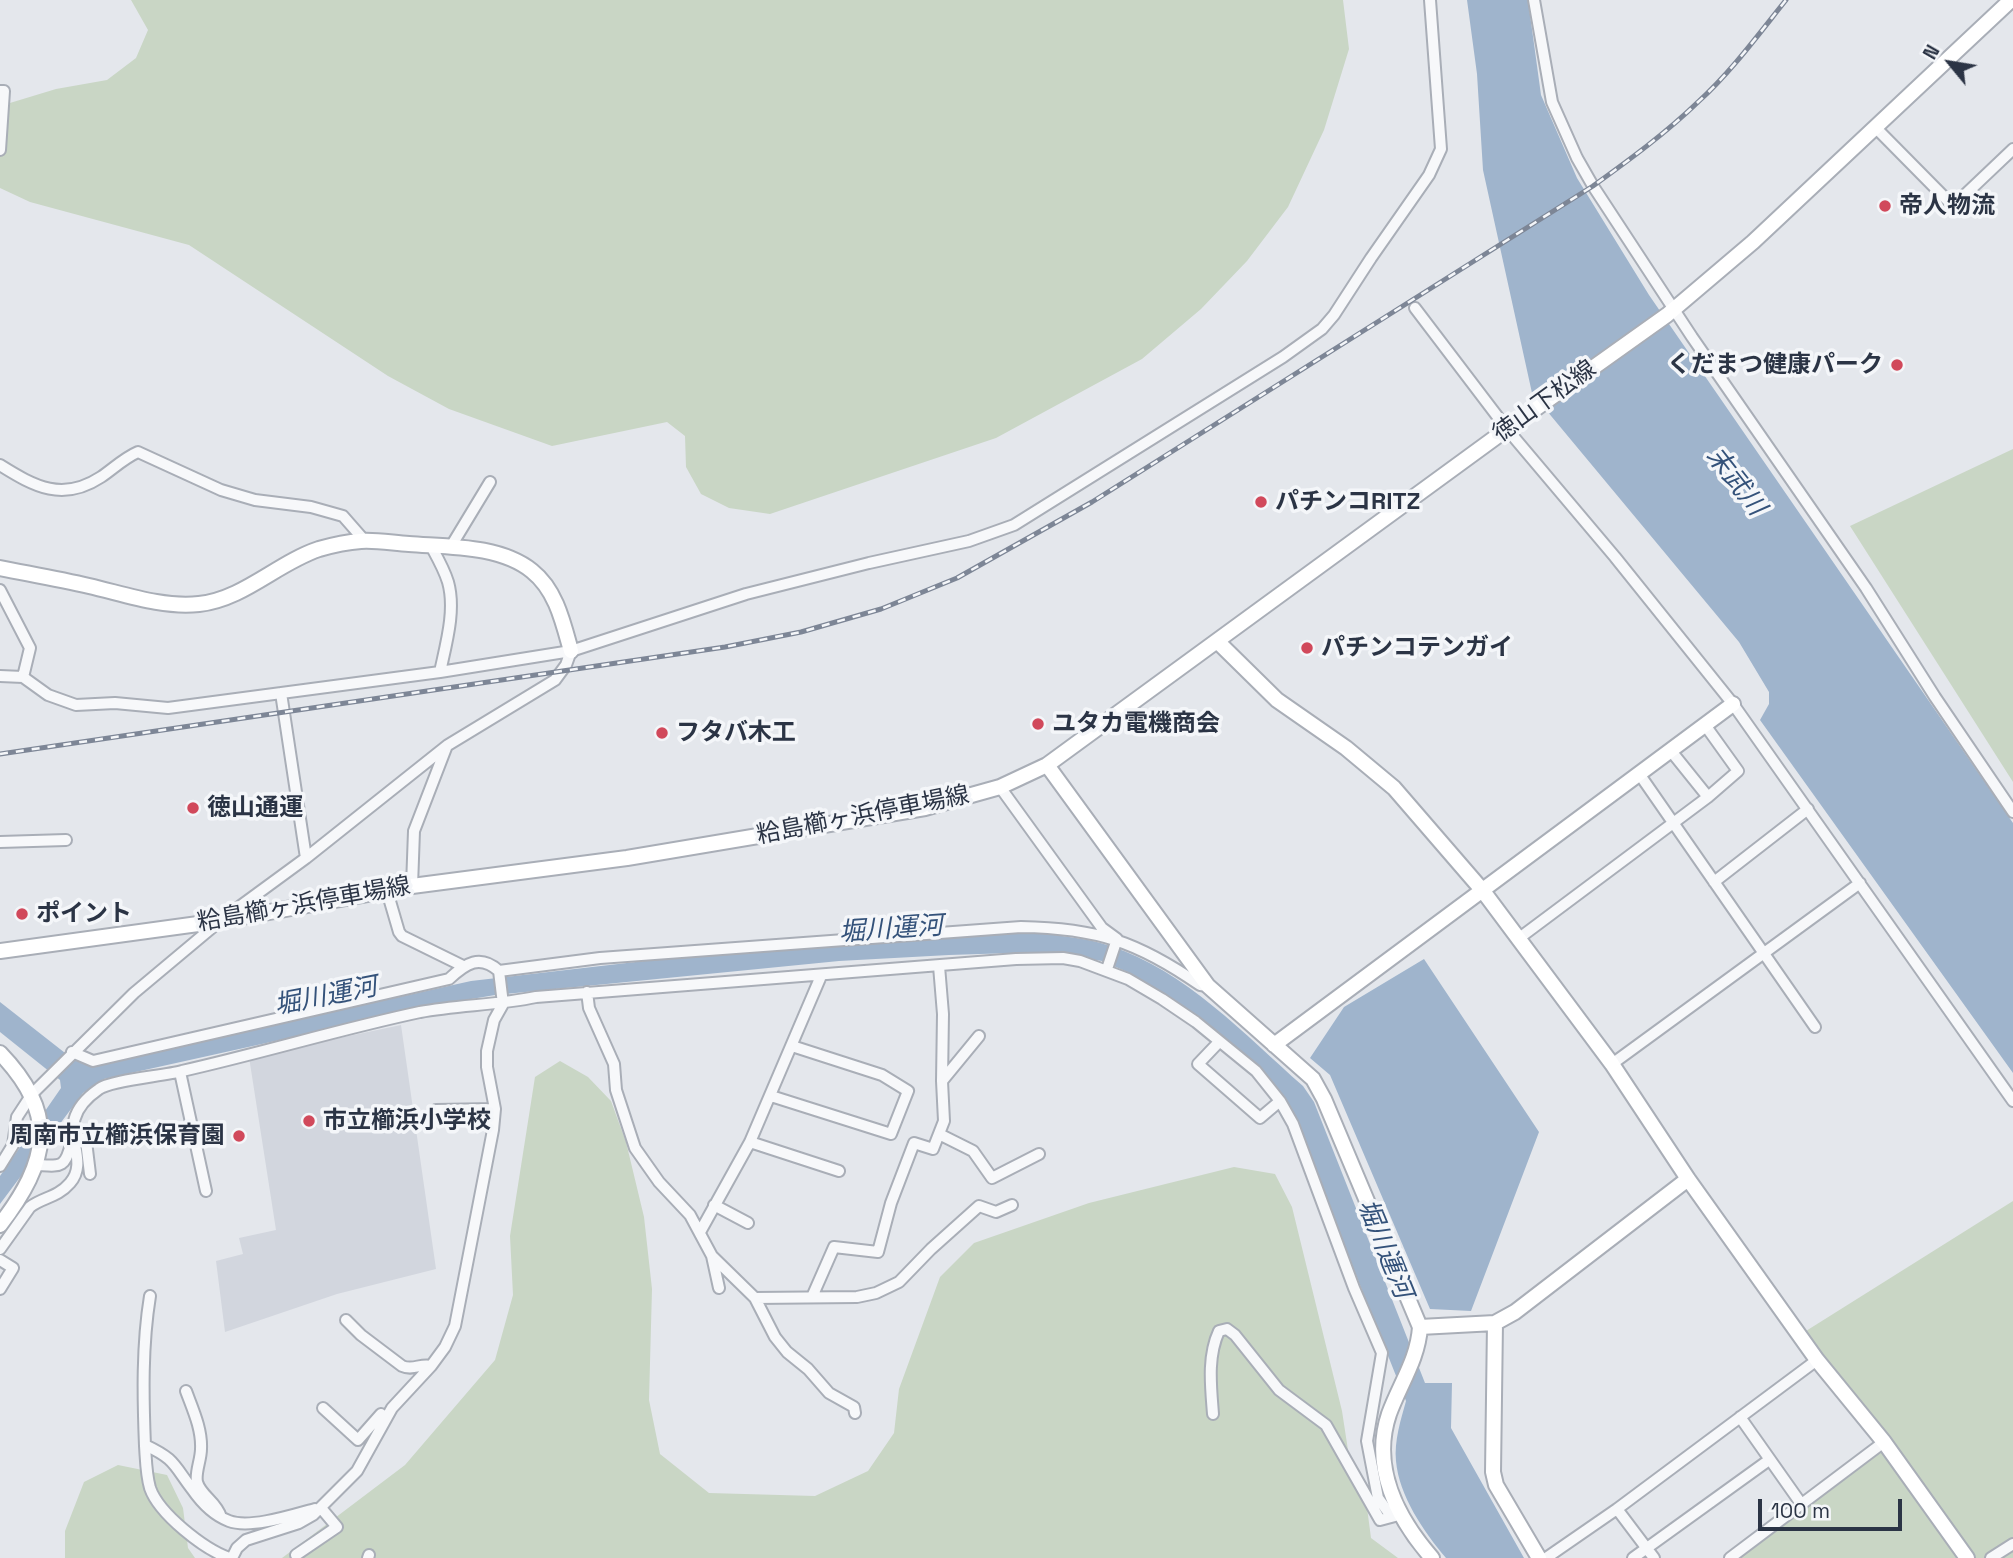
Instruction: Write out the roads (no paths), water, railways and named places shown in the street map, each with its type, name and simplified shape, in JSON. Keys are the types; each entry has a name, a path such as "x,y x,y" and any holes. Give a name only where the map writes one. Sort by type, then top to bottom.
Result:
{"main road":[{"name":"徳山下松線","path":"1047,765 1671,312 1753,242 2011,0"},
{"path":"0,568 181,605 201,604 249,587 291,561 338,544 364,540 450,548 498,555 533,571 547,586 560,612 571,650"},
{"path":"1217,642 1277,700 1346,748 1394,788 1483,891 1612,1064 1688,1179 1817,1360 1884,1442 1967,1558"},
{"path":"1274,1045 1733,704"},
{"path":"1047,765 1208,986 1313,1079 1324,1099 1420,1333 1389,1414 1384,1436 1385,1478 1396,1516 1432,1558"},
{"name":"粭島櫛ヶ浜停車場線","path":"0,951 220,921 412,886 627,858 857,820 938,805 1000,787 1047,765"},
{"path":"0,1053 18,1071 32,1094 39,1115 41,1139 38,1160 24,1190 0,1225"},
{"path":"1420,1333 1495,1322 1516,1312 1688,1179"},
{"path":"1495,1322 1493,1472 1496,1485 1547,1557"}],"street":[{"path":"0,676 23,677 48,695 76,705 115,703 168,708 440,672 571,650 746,594 969,541 1014,526 1307,341 1334,315 1429,175 1441,149 1430,0"},
{"path":"1534,0 1552,102 1593,186 1671,312 1859,578 2013,812"},
{"path":"0,91 4,91 0,150"},
{"path":"1875,127 1953,206 2013,149"},
{"path":"1415,308 1507,429 1615,557 1733,704 1860,883 1913,963 2013,1101"},
{"path":"0,466 30,484 64,491 91,483 138,452 221,490 255,500 320,509 343,516 364,540"},
{"path":"450,548 490,482"},
{"path":"431,546 448,582 450,594 448,635 440,672"},
{"path":"0,590 30,648 23,677"},
{"path":"0,1166 13,1145 18,1117 32,1094 134,993 220,921 306,858 447,745 555,680 566,666 571,650"},
{"path":"281,693 306,858"},
{"path":"1518,939 1708,797 1738,771 1705,725"},
{"path":"412,886 414,831 447,745"},
{"path":"1671,751 1708,797"},
{"path":"1640,775 1815,1027"},
{"path":"1000,787 1102,928 1116,941"},
{"path":"1714,882 1808,809"},
{"path":"0,842 66,840"},
{"path":"1612,1064 1860,883"},
{"path":"387,891 402,936 463,966"},
{"path":"500,974 600,958 1021,927 1049,928 1116,941 1150,954 1200,985 1208,986"},
{"path":"1108,967 1116,941"},
{"path":"0,1249 30,1207 52,1199 70,1183 77,1170 72,1122 74,1114 106,1085 180,1072 423,1012 503,1001 587,992 1016,959 1063,958 1108,967 1162,999 1196,1022 1256,1071 1280,1101 1293,1124 1354,1288 1382,1353 1367,1441 1378,1498 1396,1516"},
{"path":"72,1052 93,1061 169,1045 449,979 463,966 477,960 486,962 500,974 503,1001 494,1020 487,1052 489,1082 495,1109 493,1130 455,1326 445,1347 431,1366 392,1408 357,1471 321,1508 299,1522 246,1539 230,1558 210,1549 188,1532 158,1503 151,1489 143,1419 150,1296"},
{"path":"812,1297 834,1247 878,1252 891,1203 914,1143 933,1149 939,1134 944,1121 943,1014 939,967"},
{"path":"700,1232 750,1142 821,976"},
{"path":"587,992 589,1008 614,1064 616,1090 635,1148 659,1182 684,1206 700,1232 712,1256 719,1288"},
{"path":"942,1081 979,1036"},
{"path":"1219,1042 1198,1064 1260,1118 1280,1101"},
{"path":"771,1096 891,1134 908,1091 882,1074 792,1046"},
{"path":"180,1072 206,1191"},
{"path":"436,1110 495,1109"},
{"path":"38,1160 59,1166 65,1163 74,1134"},
{"path":"74,1134 86,1141 90,1174"},
{"path":"939,1134 973,1151 992,1178 1039,1154"},
{"path":"750,1142 839,1171"},
{"path":"714,1205 748,1223"},
{"path":"755,1298 857,1297 876,1293 899,1282 979,1206 996,1212 1012,1205"},
{"path":"712,1256 755,1298 775,1337 787,1352 808,1369 829,1393 854,1407 855,1413"},
{"path":"0,1260 13,1268 0,1289"},
{"path":"346,1320 402,1366 408,1369 431,1366"},
{"path":"1213,1414 1211,1363 1215,1339 1219,1331 1227,1329 1235,1335 1279,1390 1326,1425 1380,1520 1396,1516"},
{"path":"1547,1557 1617,1509 1817,1360"},
{"path":"186,1391 201,1435 196,1479 205,1496 217,1505 222,1518"},
{"path":"323,1408 358,1440 384,1410 392,1408"},
{"path":"1740,1417 1802,1505"},
{"path":"1730,1558 1884,1442"},
{"path":"145,1445 172,1460 201,1501 222,1518 237,1523 289,1516 321,1508"},
{"path":"1633,1558 1650,1553 1769,1460"},
{"path":"296,1555 337,1527 321,1508"},
{"path":"1617,1509 1650,1553"},
{"path":"1991,1558 2009,1550"}],"water":[{"name":"末武川","path":"1467,0 1528,0 1541,95 1577,178 1649,295 2013,823 2013,1073 1760,720 1769,704 1769,692 1739,642 1532,393 1483,170 1477,74"},
{"path":"1031,932 1101,943 1138,957 1164,971 1236,1025 1303,1086 1314,1102 1425,1383 1452,1383 1451,1428 1524,1558 1446,1558 1429,1537 1407,1500 1396,1461 1397,1438 1406,1401 1297,1119 1280,1092 1191,1013 1132,974 1102,961 1043,952 839,961 495,995 442,1004 104,1079 83,1093 0,1204 0,1176 61,1088 60,1080 0,1032 0,1002 74,1060 89,1066 471,981 670,958"},
{"path":"1424,959 1539,1132 1471,1311 1430,1309 1330,1075 1310,1058 1344,1007"}],"railway":[{"path":"0,754 725,647 801,632 881,609 957,578 1092,502 1593,186 1660,135 1710,90 1744,53 1786,0"}],"place":[{"name":"帝人物流","path":"1885,206"},
{"name":"くだまつ健康パーク","path":"1897,365"},
{"name":"パチンコRITZ","path":"1261,502"},
{"name":"パチンコテンガイ","path":"1307,648"},
{"name":"ユタカ電機商会","path":"1038,724"},
{"name":"フタバ木工","path":"662,733"},
{"name":"徳山通運","path":"193,808"},
{"name":"ポイント","path":"22,914"},
{"name":"市立櫛浜小学校","path":"309,1121"},
{"name":"周南市立櫛浜保育園","path":"239,1136"}],"water label":[{"name":"堀川運河","path":"891,930"},
{"name":"堀川運河","path":"326,997"},
{"name":"堀川運河","path":"1384,1249"}]}
